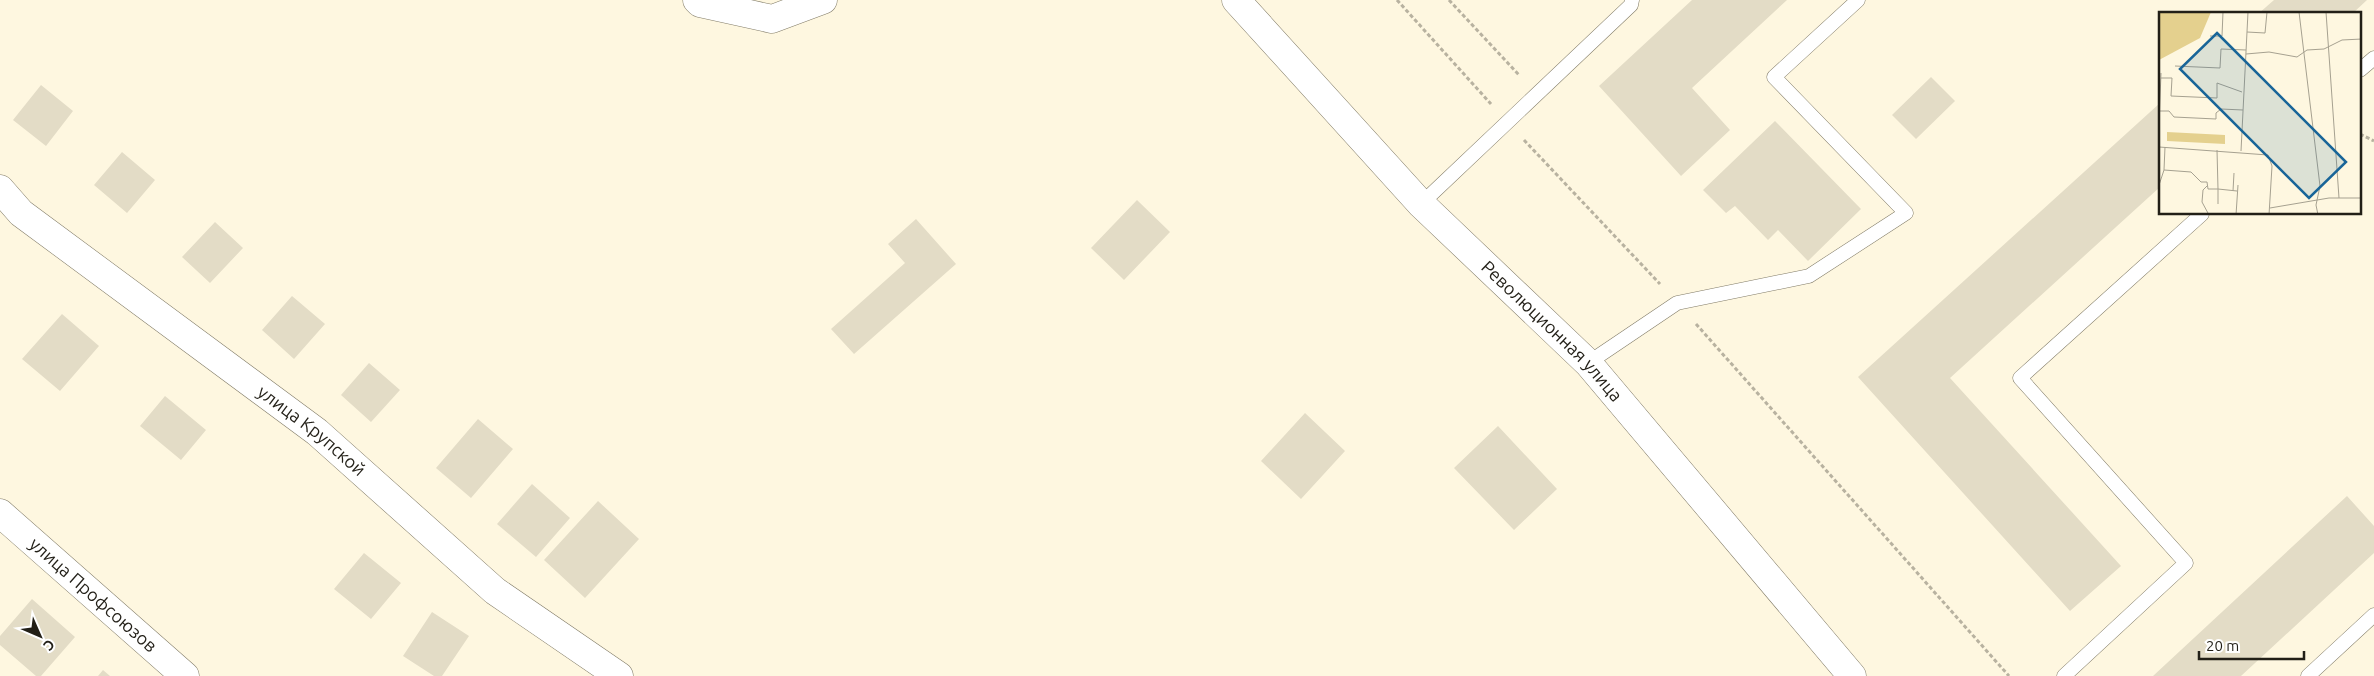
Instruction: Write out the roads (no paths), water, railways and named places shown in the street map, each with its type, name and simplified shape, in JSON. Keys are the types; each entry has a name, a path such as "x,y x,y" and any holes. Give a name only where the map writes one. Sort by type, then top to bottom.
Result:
{"street":[{"path":"697,0 700,3 772,19 823,0"},
{"name":"Революционная улица","path":"1236,0 1420,204 1588,363 1852,676"},
{"name":"улица Крупской","path":"0,189 21,213 317,432 495,591 619,676"},
{"name":"улица Профсоюзов","path":"0,513 185,676"}],"lane":[{"path":"1420,204 1538,95 1631,5 1632,0"},
{"path":"1588,363 1677,303 1809,276 1906,213 1774,77 1858,0"},
{"path":"2362,68 2374,58"},
{"path":"2064,676 2186,563 2020,378 2201,215"},
{"path":"2308,676 2374,615"}]}
